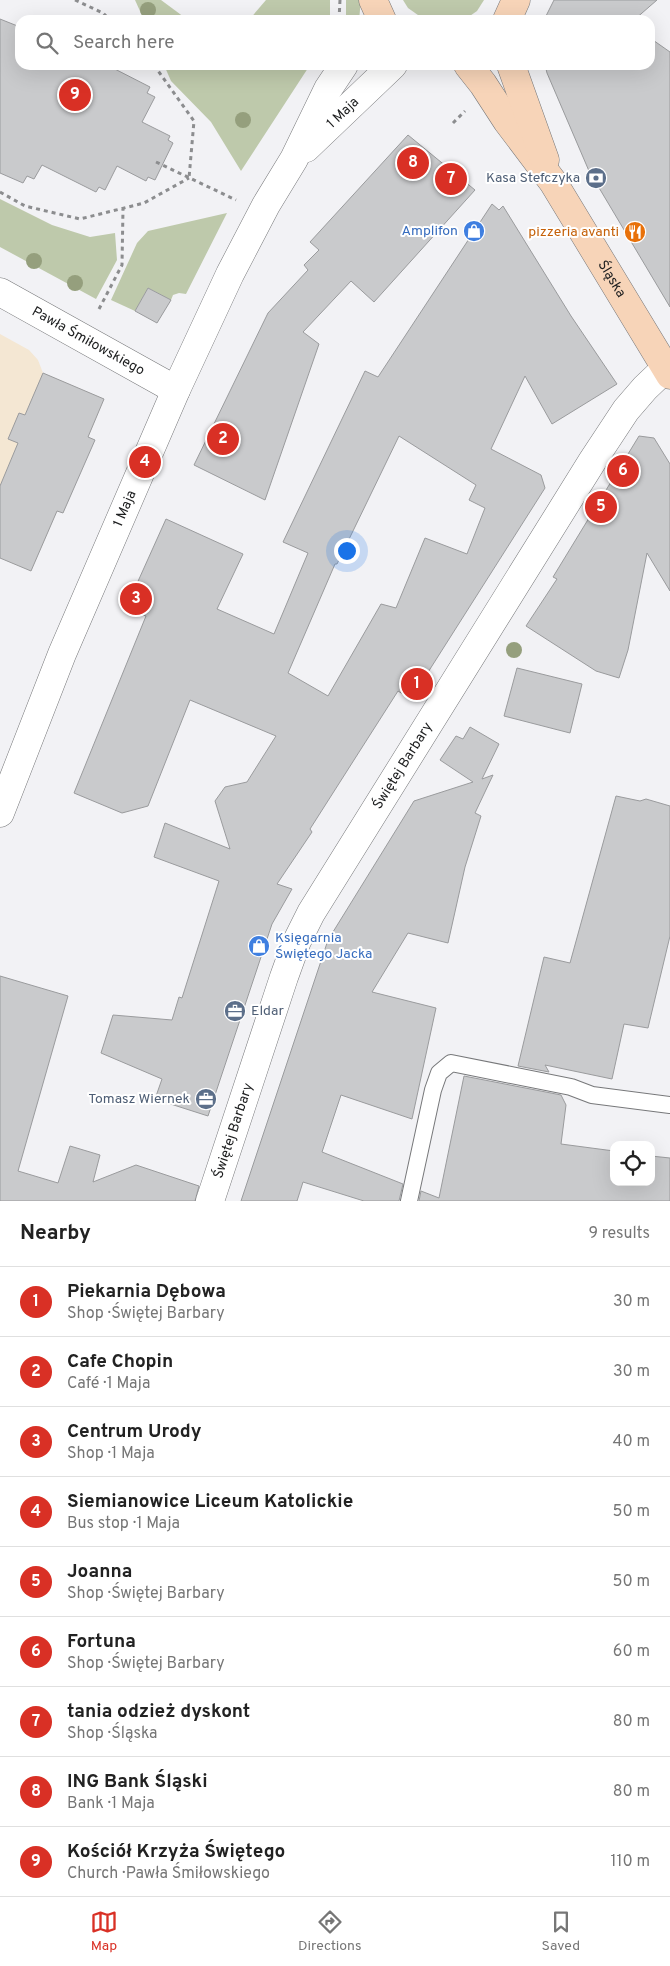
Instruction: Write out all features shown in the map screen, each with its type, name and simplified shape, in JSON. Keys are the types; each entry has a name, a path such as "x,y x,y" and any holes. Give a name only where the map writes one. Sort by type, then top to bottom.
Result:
{"street":[{"path":"509,15 516,0"},
{"name":"1 Maja","path":"0,813 62,654 176,390 251,231 294,159 328,89 341,70"},
{"name":"1 Maja","path":"294,159 388,70"},
{"name":"Śląska","path":"471,70 506,121 552,182 668,372"},
{"name":"Śląska","path":"513,70 552,182"},
{"name":"Pawła Śmiłowskiego","path":"0,292 176,390"},
{"name":"Świętej Barbary","path":"210,1201 284,977 297,941 311,913 626,410 645,388 668,372"}],"lane":[{"path":"409,1201 433,1090 439,1073 451,1063 571,1087 592,1095 670,1105"}],"path":[{"path":"75,0 105,15"},
{"path":"339,15 340,0"},
{"path":"158,70 194,120 189,178"},
{"path":"156,162 239,202"},
{"path":"0,192 25,206 80,219 144,203 189,178"},
{"path":"99,309 122,265 122,208"}],"shaded area":[{"path":"0,334 29,350 38,360 43,373 104,399 76,466 82,469 63,513 57,511 31,571 0,558"}],"green space":[{"path":"135,0 161,0 181,15 142,15"},
{"path":"266,0 330,0 330,15 253,15"},
{"path":"346,0 361,0 360,15 346,15"},
{"path":"403,0 484,0 477,11 471,15 418,15 408,8"},
{"path":"166,70 307,70 241,171 211,122 171,81"},
{"path":"0,199 52,225 90,237 115,233 117,260 96,299 0,247"},
{"path":"227,213 186,294 179,293 173,295 171,300 148,288 135,311 111,300 137,243 148,231"}],"building":[{"path":"554,0 657,0 640,15 546,15"},
{"path":"0,19 15,25 15,70 117,70 150,87 147,93 155,97 142,122 170,136 168,140 173,143 155,180 148,177 146,181 117,166 105,190 99,187 96,192 42,165 34,179 27,176 23,183 0,173"},
{"path":"655,42 670,52 670,307 589,171 546,70 655,70"},
{"path":"408,135 475,190 374,302 351,281 303,332 319,344 265,500 194,465 268,313 308,270 304,265 319,250 310,242"},
{"path":"492,204 499,210 503,206 571,316 617,384 552,424 525,376 491,449 541,475 545,488 411,699 398,691 310,829 312,832 277,884 292,889 272,924 208,1116 155,1099 162,1079 101,1053 113,1015 172,1020 179,997 182,998 219,881 154,857 165,823 230,849 215,801 225,787 247,782 276,736 190,700 148,806 122,813 74,793 146,616 126,608 166,519 243,554 217,609 274,634 308,553 283,542 365,371 378,377","holes":["399,436 476,485 469,500 485,508 467,554 425,538 396,608 381,604 328,696 288,673 335,564 337,564"]},
{"path":"148,288 171,300 157,323 135,311"},
{"path":"43,373 104,399 88,437 95,440 63,513 57,511 31,571 0,558 0,486 18,443 8,439 19,413 25,415"},
{"path":"639,436 654,438 670,464 670,591 647,553 628,650 619,678 596,671 526,626 557,579 553,577"},
{"path":"517,668 582,684 570,733 504,716"},
{"path":"470,727 499,744 482,779 493,775 475,813 481,816 465,867 448,943 408,933 372,992 436,1008 412,1119 341,1095 322,1152 403,1184 399,1201 364,1201 303,1182 297,1201 241,1201 328,940 414,801 473,782 440,760 456,736 463,739"},
{"path":"616,796 640,801 646,799 670,806 670,936 648,1028 624,1024 612,1079 545,1065 549,1072 518,1066 544,957 570,963"},
{"path":"0,976 68,996 18,1171 58,1183 70,1146 100,1155 93,1182 136,1165 199,1186 195,1201 0,1201"},
{"path":"464,1076 561,1095 566,1105 561,1144 610,1150 610,1186 655,1186 655,1156 670,1158 670,1201 419,1201 421,1191 439,1198"}],"place":[{"name":"Kościół Krzyża Świętego","path":"75,95"},
{"name":"ING Bank Śląski","path":"413,163"},
{"name":"Kasa Stefczyka","path":"596,178"},
{"name":"tania odzież dyskont","path":"451,179"},
{"name":"Amplifon","path":"474,231"},
{"name":"pizzeria avanti","path":"635,232"},
{"name":"Cafe Chopin","path":"223,439"},
{"name":"Siemianowice Liceum Katolickie","path":"145,462"},
{"name":"Fortuna","path":"623,471"},
{"name":"Joanna","path":"601,507"},
{"name":"Centrum Urody","path":"136,599"},
{"name":"Piekarnia Dębowa","path":"417,684"},
{"name":"Księgarnia Świętego Jacka","path":"259,946"},
{"name":"Eldar","path":"235,1011"},
{"name":"Tomasz Wiernek","path":"206,1099"}]}
